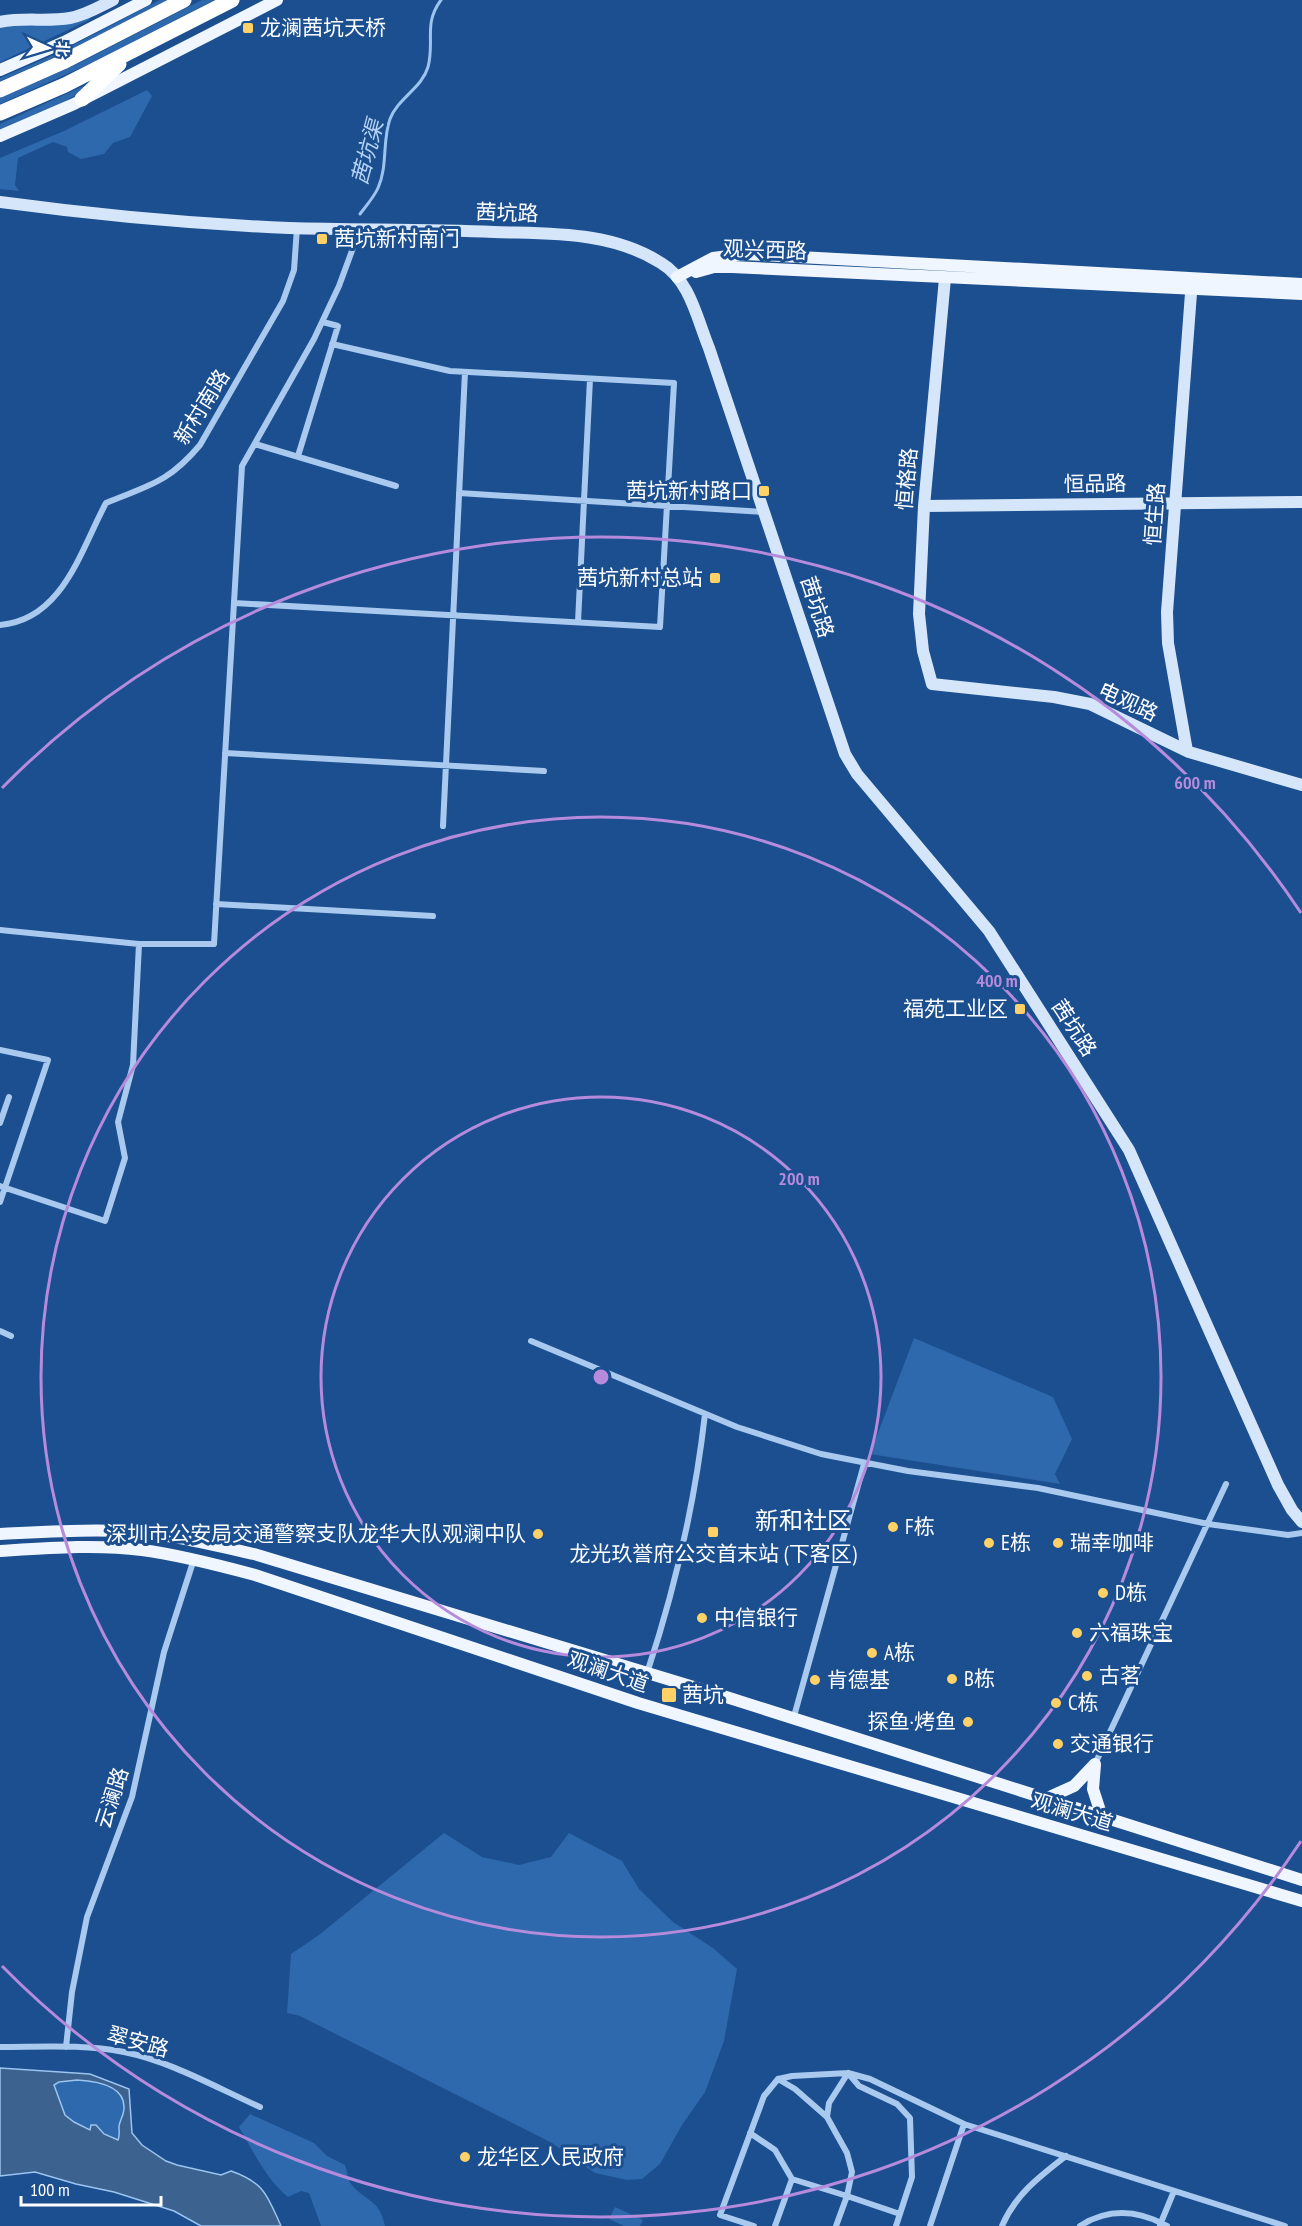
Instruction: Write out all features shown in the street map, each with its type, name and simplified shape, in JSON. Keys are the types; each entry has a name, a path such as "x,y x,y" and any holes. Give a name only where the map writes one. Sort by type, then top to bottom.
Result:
{"highway":[{"path":"0,90 63,62 184,0"},
{"path":"0,113 129,54 232,0"},
{"path":"82,99 129,54"}],"main road":[{"path":"0,70 64,42 146,0"},
{"path":"0,136 63,110 277,0"},
{"name":"观兴西路","path":"677,277 713,258 744,254 1192,283 1302,294"},
{"name":"观兴西路","path":"677,277 721,267 945,278 1302,284"},
{"name":"观澜大道","path":"0,1534 84,1530 123,1531 210,1544 254,1554 1301,1877"},
{"name":"观澜大道","path":"0,1551 109,1548 141,1550 194,1559 286,1584 649,1706 1302,1900"},
{"path":"1045,1799 1074,1786 1095,1764"},
{"path":"1095,1764 1093,1789 1102,1817"}],"street":[{"path":"0,22 69,18 92,11 113,0"},
{"name":"茜坑路","path":"0,202 85,213 297,228 458,230 592,238 639,250 666,266 677,277 688,294 710,348 845,754 857,774 989,931 1130,1150 1278,1485 1292,1510 1302,1522"},
{"name":"新村南路","path":"0,625 18,622 29,617 44,607 59,592 68,580 106,503 160,482 183,465 200,445 283,301 294,270 297,228"},
{"path":"0,930 139,944 214,944 242,466 314,339 360,229"},
{"name":"恒格路","path":"932,684 923,651 919,614 924,506 945,278"},
{"name":"恒生路","path":"1186,750 1167,629 1192,283"},
{"path":"298,456 338,326 322,322"},
{"path":"234,603 660,627 674,383 450,371 332,344"},
{"path":"443,826 465,372"},
{"path":"578,622 590,379"},
{"path":"255,444 396,486"},
{"path":"459,493 764,512"},
{"name":"恒品路","path":"924,506 1302,502"},
{"name":"电观路","path":"932,684 1054,697 1080,702 1102,709 1186,750 1302,785"},
{"path":"225,753 544,771"},
{"path":"216,904 433,916"},
{"path":"2,1187 105,1221 125,1158 118,1122 133,1065 139,944"},
{"path":"0,1050 48,1060 2,1187 0,1202"},
{"path":"0,1122 9,1097"},
{"path":"0,1331 11,1336"},
{"path":"531,1341 737,1427 793,1446 864,1464 1038,1488 1208,1524 1288,1535 1302,1533"},
{"path":"647,1674 673,1585 689,1519 705,1414"},
{"path":"793,1720 864,1464"},
{"path":"1095,1764 1226,1484"},
{"name":"云澜路","path":"66,2047 72,1992 87,1917 132,1797 164,1652 194,1559"},
{"name":"翠安路","path":"0,2047 107,2049 154,2060 260,2107"},
{"path":"827,2117 829,2103 848,2073"},
{"path":"848,2073 859,2086 897,2104 909,2118 912,2176 896,2226"},
{"path":"754,2226 720,2215 764,2096 778,2079 848,2073 870,2079 964,2124 1285,2226"},
{"path":"778,2079 795,2089 827,2117 847,2153 852,2172 847,2196 836,2226"},
{"path":"930,2226 964,2124"},
{"path":"750,2133 775,2150 792,2179 900,2214"},
{"path":"1002,2226 1008,2212 1027,2188 1066,2156"},
{"path":"775,2226 792,2179"},
{"path":"1080,2226 1091,2219 1114,2212 1135,2215 1163,2225 1174,2191"}],"shaded area":[{"path":"160,0 168,0 62,54 0,81 0,78 56,54"},
{"path":"202,0 214,0 94,62 0,104 0,98 75,65"},
{"path":"92,16 89,20 0,62 0,27"},
{"path":"97,80 63,103 0,131 0,124"},
{"path":"147,90 152,96 130,137 113,143 104,154 81,159 68,152 67,147 53,142 18,158 15,185 19,191 0,189 0,158 64,131"},
{"path":"914,1338 1053,1397 1072,1439 1055,1474 1060,1484 870,1454"},
{"path":"444,1833 482,1857 519,1865 551,1857 569,1833 622,1861 639,1889 673,1922 713,1948 737,1969 724,2041 705,2092 682,2125 660,2164 642,2179 627,2180 595,2173 552,2143 300,2016 287,2013 291,1954 319,1935"},
{"path":"0,2068 90,2074 129,2089 132,2133 142,2145 166,2161 177,2165 221,2175 231,2171 251,2180 264,2191 281,2226 201,2226 174,2211 114,2192 35,2172 0,2176","holes":["59,2082 100,2083 120,2094 124,2108 118,2140 104,2134 96,2125 91,2125 90,2130 65,2115 54,2085"]},
{"path":"87,2080 107,2085 122,2097 124,2110 118,2140 74,2122 65,2114 54,2085 66,2081"},
{"path":"250,2114 314,2143 327,2156 345,2165 351,2184 376,2205 385,2226 321,2226 309,2193 301,2191 288,2197 260,2164 239,2127"},
{"path":"615,2207 643,2220 640,2226 624,2226 609,2219"}],"waterway":[{"name":"茜坑渠","path":"360,214 374,195 381,180 390,119 398,105 421,81 428,67 432,17 441,0"}],"place":[{"name":"龙澜茜坑天桥","path":"248,28"},
{"name":"茜坑新村南门","path":"322,239"},
{"name":"茜坑新村路口","path":"764,491"},
{"name":"茜坑新村总站","path":"715,578"},
{"name":"福苑工业区","path":"1020,1009"},
{"name":"F栋","path":"893,1527"},
{"name":"龙光玖誉府公交首末站 (下客区)","path":"713,1532"},
{"name":"深圳市公安局交通警察支队龙华大队观澜中队","path":"538,1534"},
{"name":"E栋","path":"989,1543"},
{"name":"瑞幸咖啡","path":"1058,1543"},
{"name":"D栋","path":"1103,1593"},
{"name":"中信银行","path":"702,1618"},
{"name":"六福珠宝","path":"1077,1633"},
{"name":"A栋","path":"872,1653"},
{"name":"古茗","path":"1087,1676"},
{"name":"B栋","path":"952,1679"},
{"name":"肯德基","path":"815,1680"},
{"name":"茜坑","path":"669,1695"},
{"name":"C栋","path":"1056,1703"},
{"name":"探鱼·烤鱼","path":"968,1722"},
{"name":"交通银行","path":"1058,1744"},
{"name":"龙华区人民政府","path":"465,2157"}],"district":[{"name":"新和社区","path":"803,1521"}]}
